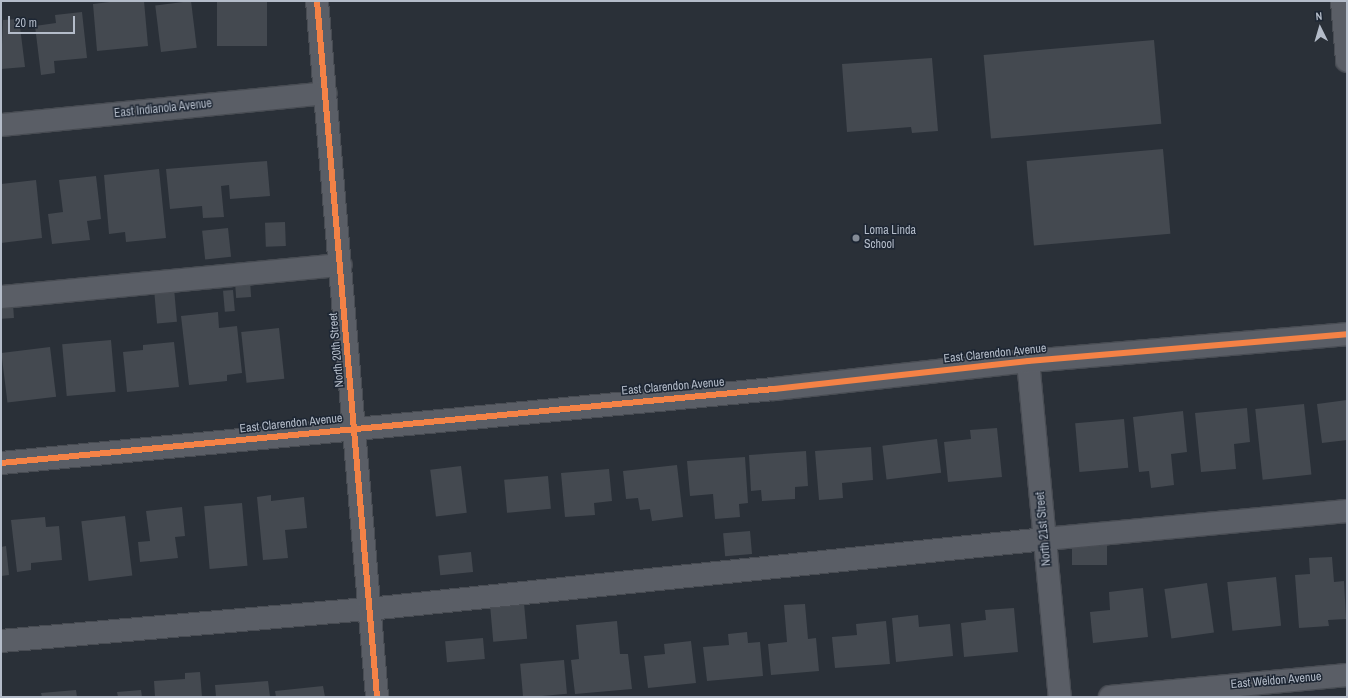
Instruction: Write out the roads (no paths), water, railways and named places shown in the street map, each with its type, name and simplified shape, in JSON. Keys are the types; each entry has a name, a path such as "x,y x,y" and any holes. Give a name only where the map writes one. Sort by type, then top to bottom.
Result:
{"street":[{"name":"North 20th Street","path":"317,1 377,697"},
{"path":"1342,1 1347,61"},
{"name":"East Indianola Avenue","path":"1,125 325,93"},
{"path":"1,296 340,265"},
{"name":"East Clarendon Avenue","path":"1,463 355,428 766,390 1028,361 1347,334"},
{"name":"North 21st Street","path":"1028,361 1060,697"},
{"path":"1,641 369,609 1045,539 1347,511"},
{"name":"East Weldon Avenue","path":"1110,697 1347,675"}],"place":[{"name":"Loma Linda School","path":"856,238"}]}
